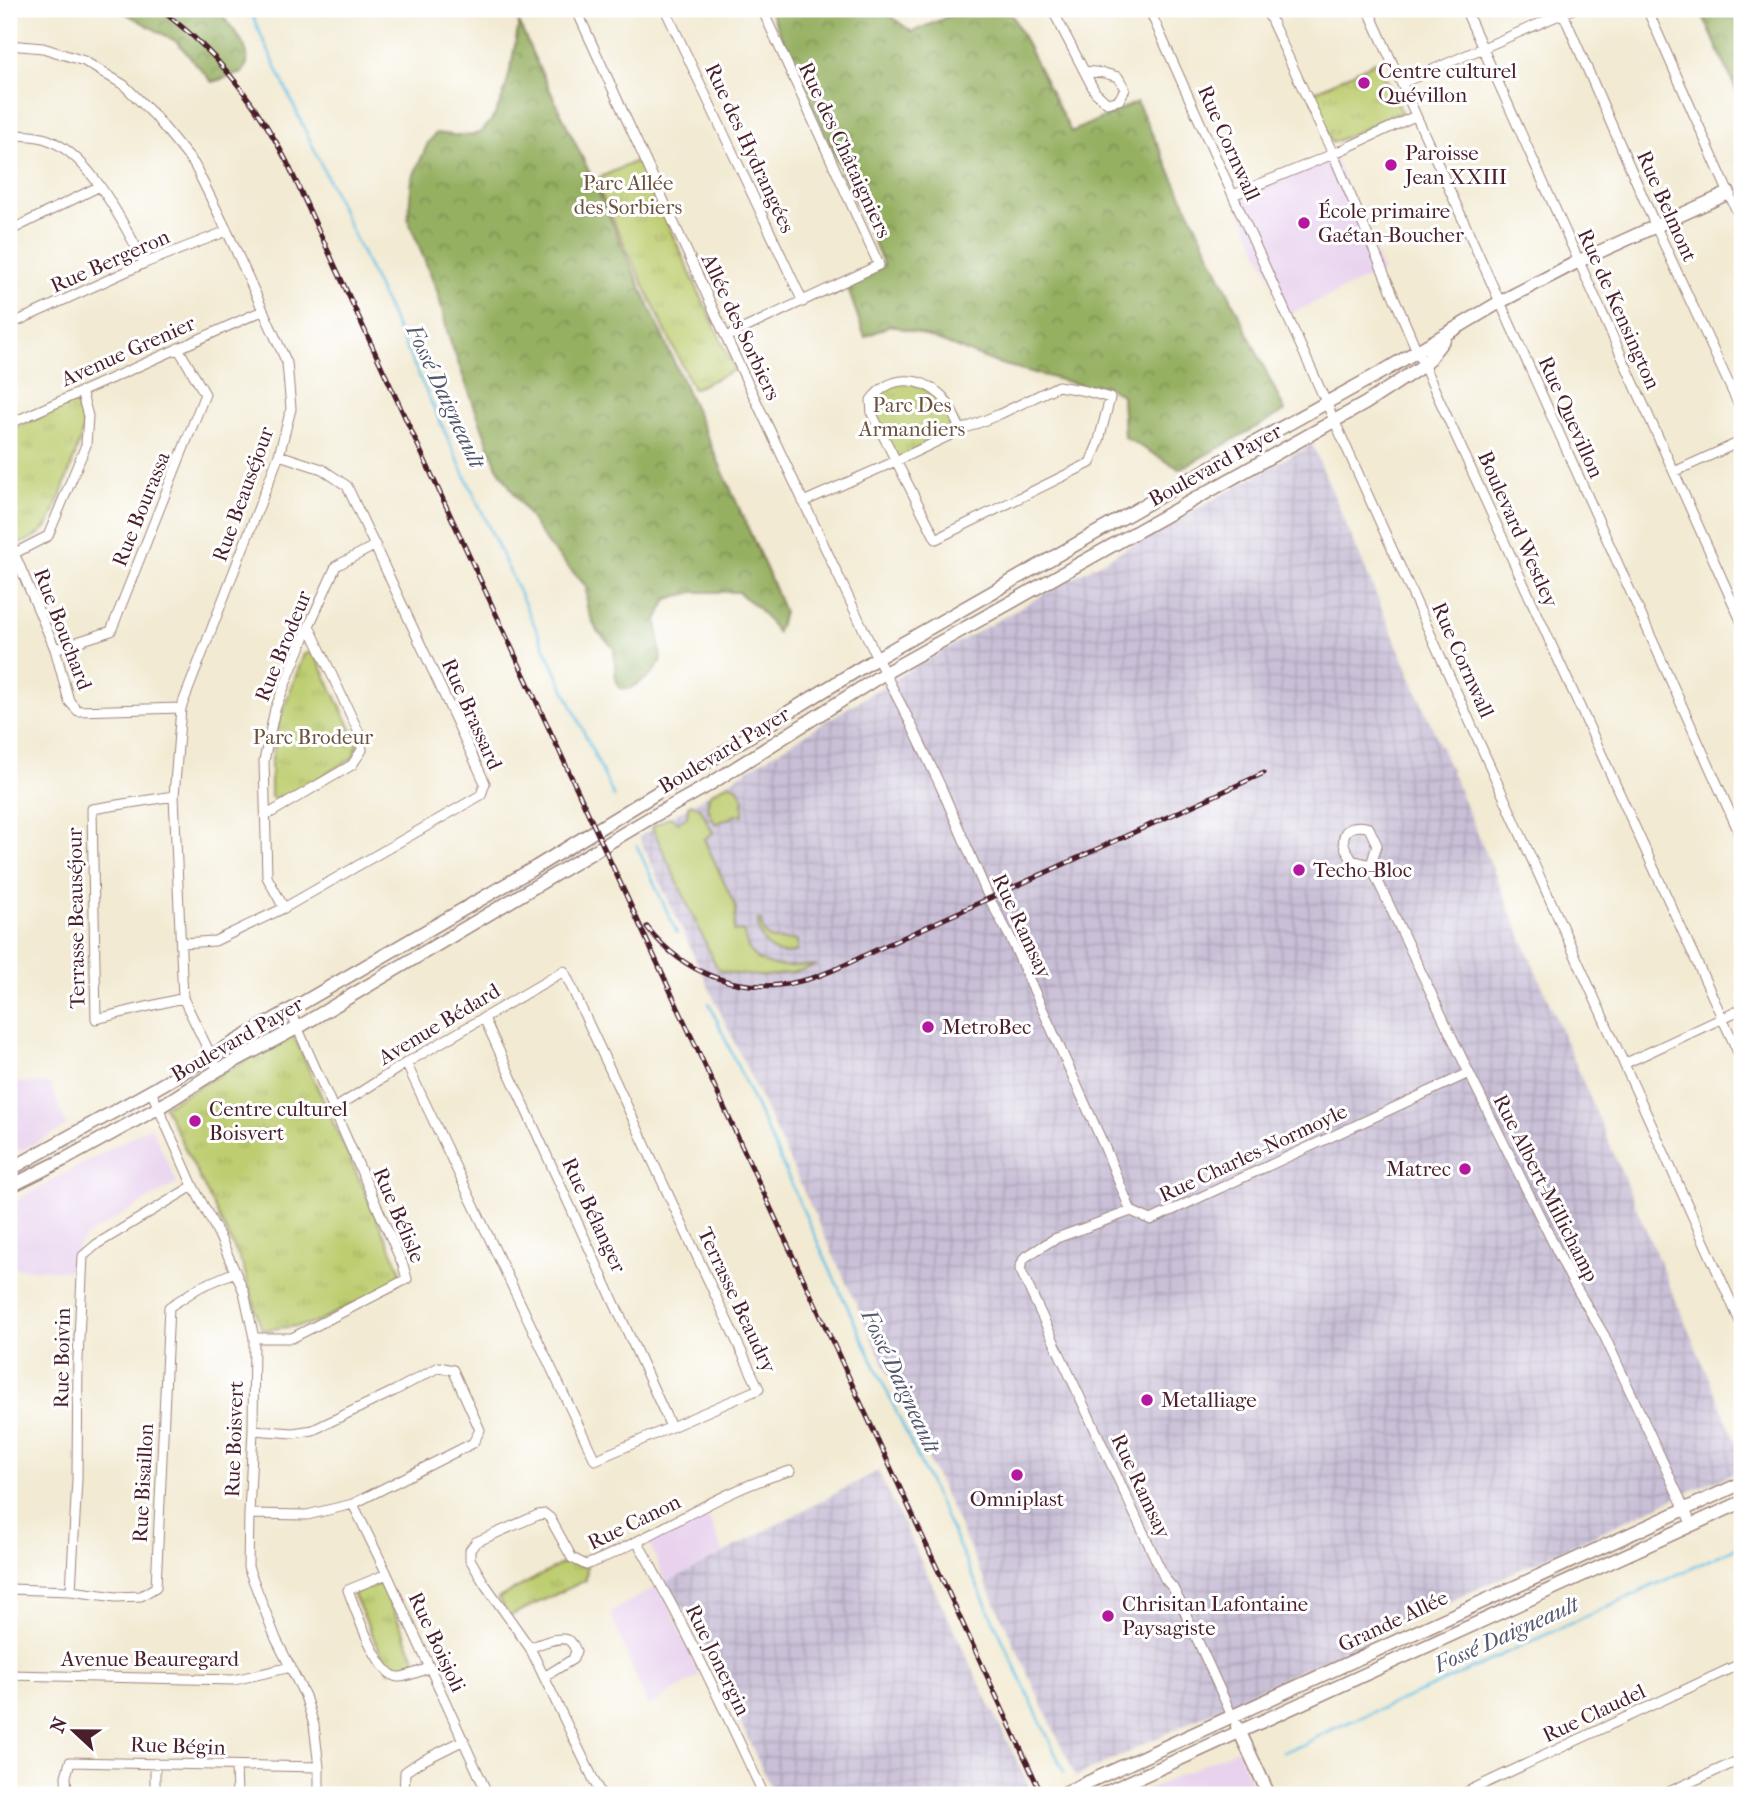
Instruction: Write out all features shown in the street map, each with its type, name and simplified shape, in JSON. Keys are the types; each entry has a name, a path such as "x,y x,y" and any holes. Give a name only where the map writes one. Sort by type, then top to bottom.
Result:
{"street":[{"name":"Allée des Sorbiers","path":"576,9 877,658"},
{"name":"Rue des Hydrangées","path":"665,9 803,302"},
{"name":"Rue des Châtaigniers","path":"726,337 879,265 762,9"},
{"path":"1052,9 1084,71 1095,92 1107,103 1119,100 1125,89 1118,77 1084,71"},
{"name":"Rue Cornwall","path":"1149,9 1742,1326"},
{"name":"Boulevard Westley","path":"1266,9 1333,154 1417,351 1742,1061"},
{"name":"Rue Quevillon","path":"1368,9 1742,839"},
{"name":"Rue de Kensington","path":"1465,9 1742,623"},
{"path":"1402,83 1573,9"},
{"path":"1647,9 1742,223"},
{"name":"Rue Belmont","path":"1563,13 1656,227 1742,412"},
{"name":"Rue Beauséjour","path":"9,46 43,48 84,61 124,85 154,115 194,164 287,363 291,409 279,455 181,708 174,796 183,998 218,1070"},
{"path":"1233,195 1333,154 1415,116"},
{"path":"9,135 47,139 65,149 85,166 100,186 145,263"},
{"path":"9,231 100,186"},
{"name":"Boulevard Payer","path":"9,1170 151,1091 521,876 877,658 1500,302 1578,261 1729,193"},
{"name":"Rue Bergeron","path":"9,325 145,263 227,231"},
{"name":"Avenue Grenier","path":"9,424 262,311"},
{"name":"Boulevard Payer","path":"9,1187 159,1108 218,1070 297,1028 707,786 885,673 1366,403 1424,365 1448,333"},
{"name":"Rue Bourassa","path":"55,649 111,631 205,394 178,348"},
{"path":"803,502 896,461 961,430 1000,414 1058,386 1110,398 1090,463 936,539 896,461 872,414 871,400 879,389 902,379 921,383 943,397 961,430"},
{"path":"15,553 48,536 60,510 86,445 88,416 81,391"},
{"path":"1674,472 1742,441"},
{"name":"Rue Brassard","path":"181,943 215,941 284,908 481,795 485,783 347,486 322,469 279,455"},
{"name":"Rue Bouchard","path":"9,541 55,649 69,701 78,711 181,708"},
{"name":"Rue Brodeur","path":"284,908 267,877 264,761 275,709 336,566 376,545"},
{"path":"265,816 352,765 362,750 360,735 309,626"},
{"name":"Rue Ramsay","path":"877,658 929,762 989,898 1010,937 1131,1211"},
{"name":"Terrasse Beauséjour","path":"174,796 92,809 96,1019 183,998"},
{"name":"Rue Albert-Millichamp","path":"1371,865 1352,860 1344,843 1346,832 1350,828 1361,825 1369,828 1377,845 1371,865 1469,1073 1578,1293 1604,1335 1692,1525"},
{"path":"521,876 528,890"},
{"name":"Avenue Bédard","path":"334,1109 406,1063 564,971"},
{"name":"Terrasse Beaudry","path":"406,1063 595,1460 759,1389 564,971"},
{"path":"1624,1064 1742,1009"},
{"name":"Rue Bélisle","path":"254,1338 292,1338 407,1279 290,1011"},
{"name":"Rue Bélanger","path":"484,1018 671,1427"},
{"name":"Rue Charles-Normoyle","path":"1020,1269 1024,1258 1054,1239 1131,1211 1151,1220 1469,1073"},
{"name":"Rue Boisvert","path":"151,1091 244,1292 254,1338 248,1567 276,1639 305,1696 314,1725 319,1795"},
{"path":"71,1136 80,1151"},
{"name":"Rue Boivin","path":"71,1591 78,1479 78,1359 83,1255 193,1186"},
{"name":"Rue Ramsay","path":"1020,1269 1164,1579 1173,1588 1182,1606 1232,1716"},
{"name":"Rue Bisaillon","path":"9,1589 71,1591 116,1597 141,1596 156,1587 169,1307 200,1287 235,1272"},
{"path":"249,1514 307,1515 353,1504 473,1443 480,1430 453,1370 439,1367 313,1430 293,1433 253,1430"},
{"name":"Rue Canon","path":"601,1795 530,1648 484,1583 470,1559 470,1550 476,1542 545,1514 550,1518 572,1558 586,1565 741,1489 790,1471"},
{"name":"Grande Allée","path":"1060,1795 1742,1483"},
{"name":"Grande Allée","path":"1101,1795 1742,1502"},
{"name":"Rue Boisjoli","path":"353,1504 488,1795"},
{"name":"Rue Jonergin","path":"637,1542 649,1559 695,1647 764,1795"},
{"path":"387,1574 348,1590 373,1651 386,1673 398,1678 429,1668"},
{"path":"530,1648 551,1640 567,1639 572,1642 576,1651 573,1659 544,1676"},
{"name":"Rue Claudel","path":"1460,1795 1742,1663"},
{"name":"Avenue Beauregard","path":"9,1675 234,1680 291,1667"},
{"path":"1232,1716 1269,1795"},
{"path":"404,1795 405,1772 464,1740"},
{"path":"1662,1795 1742,1759"},
{"name":"Rue Bégin","path":"67,1795 66,1776 70,1762 319,1767"},
{"path":"155,1763 155,1795"},
{"path":"236,1766 237,1795"}],"shaded area":[{"name":"École primaire Gaétan-Boucher","path":"1333,154 1383,271 1288,315 1233,195"},
{"path":"1312,444 1742,1456 1742,1470 1690,1491 1238,1699 1076,1777 639,837 909,670"},
{"path":"9,1082 50,1084 67,1126 22,1150 9,1148"},
{"path":"151,1126 177,1183 86,1236 78,1246 73,1271 9,1268 10,1204"},
{"path":"878,1471 1033,1795 774,1795 699,1633 666,1583"},
{"path":"707,1514 723,1552 666,1583 649,1541"},
{"path":"660,1585 700,1675 648,1707 610,1612"},
{"path":"1238,1749 1255,1795 1135,1795"}],"green space":[{"path":"118,9 218,9 245,48 246,67 242,73 212,82 177,42"},
{"path":"769,9 881,9 912,32 966,9 1009,9 1071,132 1137,102 1285,411 1180,469 1124,437 1122,395 1104,385 1086,391 1080,385 997,363 890,325 865,337 847,286 884,265"},
{"path":"1700,9 1742,9 1742,103"},
{"path":"519,23 592,178 784,612 777,632 759,609 738,592 694,592 667,599 657,620 661,662 650,676 629,689 620,688 616,679 614,648 597,631 587,608 586,586 548,545 497,467 449,338 438,293 408,219 412,179 428,143 436,133 459,136 476,134 489,123 497,111 511,66"},
{"path":"1377,61 1402,112 1332,143 1310,94"},
{"name":"Parc Allée des Sorbiers","path":"638,160 735,370 693,389 594,180"},
{"name":"Parc Des Armandiers","path":"903,379 943,397 961,430 896,461 872,413 879,389"},
{"path":"73,402 82,420 82,434 55,509 47,526 40,533 14,545 9,533 9,431"},
{"name":"Parc Brodeur","path":"314,652 358,743 353,758 279,801 271,797 271,764 279,721 304,654"},
{"path":"729,783 738,788 745,801 743,815 736,815 716,824 709,810 710,794"},
{"path":"692,804 701,809 713,833 704,839 736,908 734,931 744,932 747,946 761,961 782,966 817,965 793,973 768,976 718,970 652,827 670,817 678,822 687,817 688,806"},
{"path":"758,920 768,937 797,940 797,951 782,953 769,948 761,936"},
{"path":"293,1034 401,1271 398,1283 312,1324 264,1330 261,1328 243,1266 164,1106"},
{"path":"567,1561 587,1567 586,1580 510,1616 498,1598"},
{"path":"381,1583 416,1660 389,1671 353,1593"}],"waterway":[{"name":"Fossé Daigneault","path":"249,9 614,797"},
{"name":"Fossé Daigneault","path":"637,846 677,933"},
{"name":"Fossé Daigneault","path":"709,1003 1064,1772"},
{"name":"Fossé Daigneault","path":"1283,1752 1742,1545"}],"railway":[{"path":"159,9 198,41 232,78 262,118 287,162 1042,1795"},
{"path":"647,927 678,958 716,978 757,986 801,981 839,967 1264,773"}],"place":[{"name":"Centre culturel Quévillon","path":"1364,83"},
{"name":"Paroisse Jean XXIII","path":"1391,165"},
{"name":"École primaire Gaétan-Boucher","path":"1304,223"},
{"name":"Techo-Bloc","path":"1299,870"},
{"name":"MetroBec","path":"928,1027"},
{"name":"Centre culturel Boisvert","path":"195,1121"},
{"name":"Matrec","path":"1465,1169"},
{"name":"Metalliage","path":"1147,1400"},
{"name":"Omniplast","path":"1017,1475"},
{"name":"Chrisitan Lafontaine Paysagiste","path":"1108,1616"}]}
